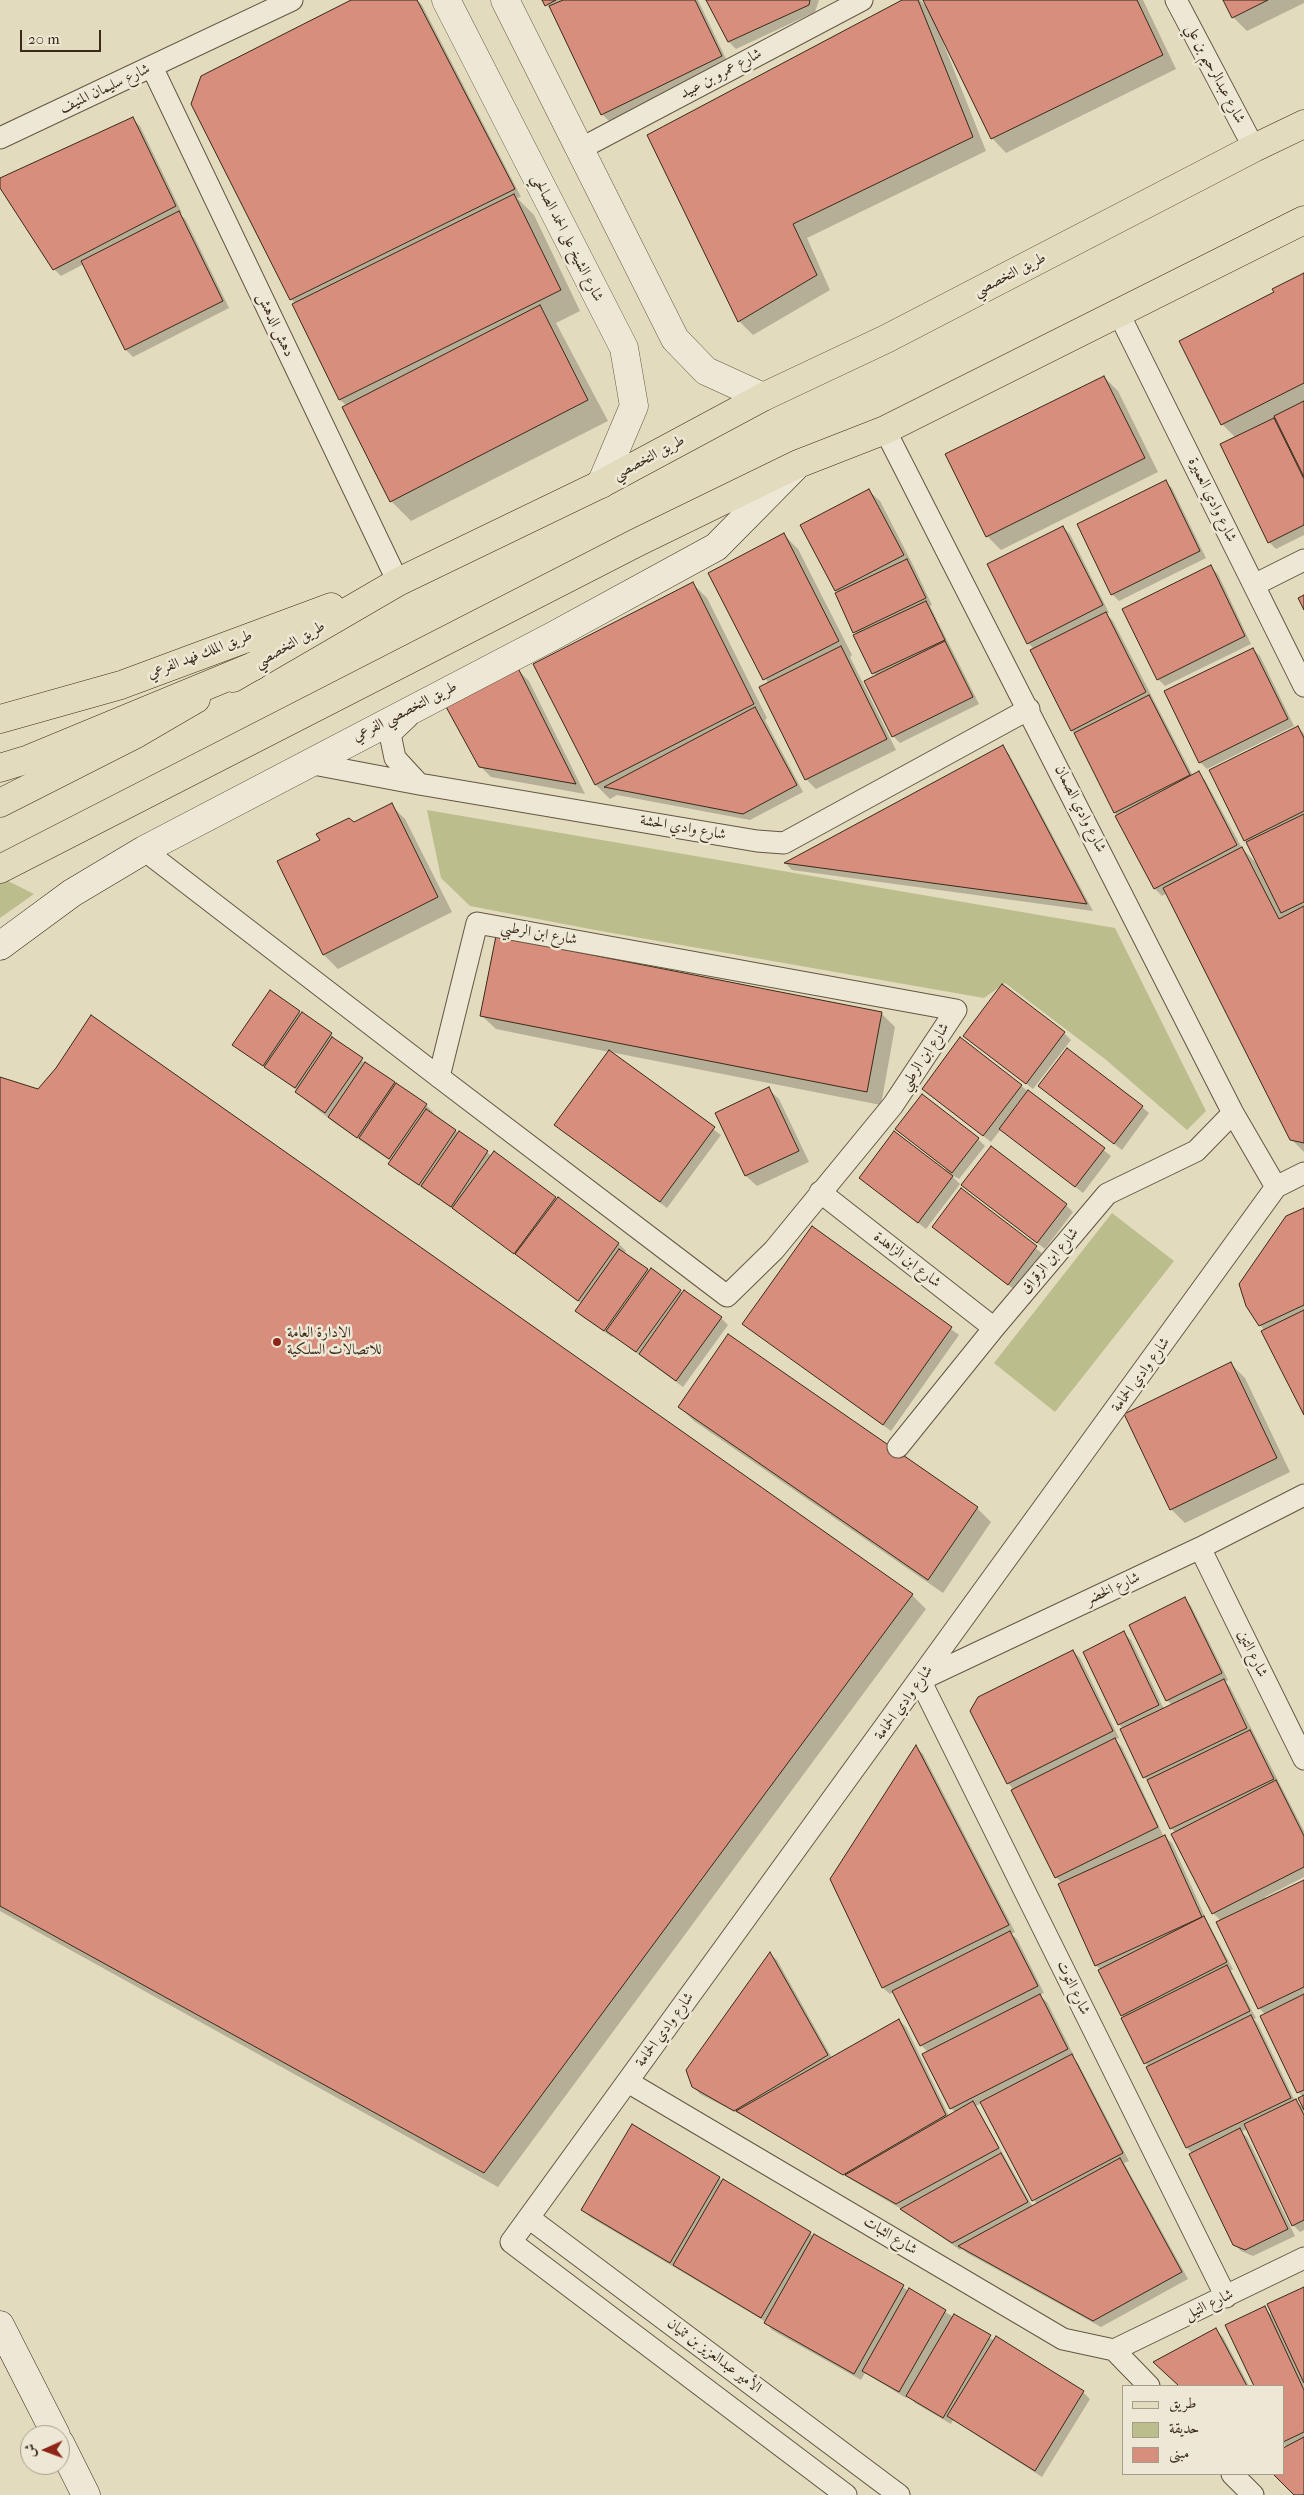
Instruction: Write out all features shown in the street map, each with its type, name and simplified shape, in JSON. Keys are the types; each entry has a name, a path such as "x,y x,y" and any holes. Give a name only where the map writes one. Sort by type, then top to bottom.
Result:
{"main road":[{"name":"شارع الشيخ على الحمد الصالحي","path":"446,0 624,348 634,406 602,484"},
{"path":"505,0 675,339 706,371 763,396"},
{"name":"طريق التخصصي","path":"0,803 136,734 398,582 602,484 763,396 886,339 1254,148 1304,124"},
{"path":"0,869 638,542 798,464 885,430 1304,220"},
{"name":"طريق التخصصي الفرعي","path":"0,946 72,893 144,850 308,762 552,636 716,547 798,464"},
{"name":"طريق الملك فهد الفرعي","path":"0,720 121,685 398,582"},
{"path":"0,768 29,759 254,666"},
{"path":"0,2325 51,2425"},
{"path":"70,2463 86,2495"}],"street":[{"name":"شارع سليمان المنيف","path":"0,138 292,0"},
{"name":"شارع عبدالرحيم بن علي","path":"1176,0 1254,148"},
{"name":"شارع عمرو بن عبيد","path":"580,149 854,2"},
{"name":"دهش الدهش","path":"152,67 398,582"},
{"name":"شارع وادي العميرة","path":"1119,314 1304,686"},
{"name":"شارع وادي الصمان","path":"885,430 1029,709 1233,1113 1276,1187"},
{"path":"1254,585 1304,560"},
{"path":"419,784 395,758 390,734 423,703"},
{"name":"شارع وادي الحشة","path":"308,762 419,784 757,841 784,842 1029,709"},
{"name":"شارع ابن الرطبي","path":"144,850 439,1077 727,1296 774,1250 893,1105 956,1010 477,923 439,1077"},
{"name":"شارع ابن الرقراق","path":"898,1447 994,1328 1107,1194 1196,1151 1233,1113"},
{"name":"شارع وادي الحمامة","path":"846,2495 511,2242 1276,1187 1304,1173"},
{"name":"شارع ابن الزاهدة","path":"820,1192 994,1328"},
{"name":"شارع الخضر","path":"920,1680 1200,1548 1304,1495"},
{"name":"شارع التين","path":"1200,1548 1304,1759"},
{"name":"شارع التوت","path":"920,1680 1226,2297"},
{"name":"شارع الثبات","path":"628,2082 1063,2339 1114,2350"},
{"name":"الأمير عبدالعزيز بن ثنيان","path":"529,2218 899,2495"},
{"name":"شارع التيل","path":"1114,2350 1304,2258"},
{"path":"1114,2350 1148,2385"},
{"path":"1233,2475 1253,2495"}],"green space":[{"path":"427,810 1115,928 1206,1111 1187,1130 1105,1059 1005,983 984,998 595,930 470,906 441,878"},
{"path":"0,877 34,894 0,918"},
{"path":"1112,1213 1174,1261 1055,1412 994,1363"}],"building":[{"path":"351,0 417,0 515,189 290,300 191,104 201,76"},
{"path":"542,0 556,0 545,6"},
{"path":"563,0 695,0 722,56 601,115 549,6"},
{"path":"706,0 810,0 809,5 728,42"},
{"path":"902,0 918,0 973,137 793,224 817,275 738,322 647,135"},
{"path":"923,0 1137,0 1163,55 991,139"},
{"path":"1223,0 1268,0 1232,18"},
{"path":"133,117 176,206 53,270 0,188 0,178"},
{"path":"514,194 561,290 339,400 292,304"},
{"path":"179,211 223,301 125,350 81,261"},
{"path":"1304,273 1304,383 1221,425 1179,341 1274,292 1272,289"},
{"path":"540,305 588,400 390,502 342,407"},
{"path":"1104,376 1145,458 986,537 945,454"},
{"path":"1304,401 1304,477 1274,416"},
{"path":"1274,418 1304,479 1304,525 1268,543 1220,444"},
{"path":"1166,480 1200,551 1111,595 1077,524"},
{"path":"869,489 904,555 835,591 800,525"},
{"path":"1063,526 1103,605 1027,644 987,564"},
{"path":"784,533 839,641 763,680 708,573"},
{"path":"907,559 926,598 853,633 835,593"},
{"path":"1211,565 1245,636 1157,680 1122,609"},
{"path":"693,582 754,704 595,785 533,664"},
{"path":"1304,595 1304,610 1298,598"},
{"path":"926,601 945,640 872,674 853,635"},
{"path":"1106,612 1146,692 1071,731 1030,650"},
{"path":"945,641 973,697 892,737 864,681"},
{"path":"841,646 887,739 805,780 759,687"},
{"path":"1253,648 1288,719 1199,763 1164,691"},
{"path":"518,668 576,784 479,767 445,705"},
{"path":"1149,695 1190,775 1114,813 1074,733"},
{"path":"755,707 797,785 743,814 604,787"},
{"path":"1298,726 1304,738 1304,811 1244,841 1209,770"},
{"path":"1003,745 1087,904 784,863"},
{"path":"1199,771 1237,845 1154,889 1115,816"},
{"path":"392,803 438,897 323,955 277,861 320,840 316,834 349,818 354,822"},
{"path":"1304,814 1304,902 1281,913 1246,842"},
{"path":"1242,847 1279,919 1304,906 1304,1143 1290,1140 1163,888"},
{"path":"496,936 882,1012 867,1092 480,1016"},
{"path":"1002,984 1065,1032 1026,1084 963,1036"},
{"path":"270,990 300,1011 263,1066 232,1045"},
{"path":"302,1012 332,1033 295,1088 264,1067"},
{"name":"الادارة العامة للاتصالات السلكية","path":"91,1015 913,1594 484,2173 0,1906 0,1077 38,1089 56,1068"},
{"path":"332,1037 363,1058 325,1113 295,1092"},
{"path":"960,1037 1022,1085 983,1136 922,1089"},
{"path":"1067,1048 1143,1106 1114,1144 1038,1086"},
{"path":"609,1050 715,1127 660,1202 554,1125"},
{"path":"365,1062 395,1082 357,1138 328,1117"},
{"path":"396,1083 427,1104 389,1159 359,1138"},
{"path":"769,1087 799,1151 745,1176 715,1113"},
{"path":"1028,1090 1105,1148 1075,1187 999,1129"},
{"path":"922,1094 979,1138 952,1173 895,1129"},
{"path":"426,1109 456,1130 419,1185 388,1164"},
{"path":"459,1131 488,1151 451,1207 421,1186"},
{"path":"894,1131 953,1176 918,1223 859,1178"},
{"path":"991,1146 1067,1204 1037,1243 961,1185"},
{"path":"494,1151 556,1197 514,1254 452,1208"},
{"path":"961,1188 1037,1246 1008,1285 932,1227"},
{"path":"558,1197 619,1243 578,1301 515,1254"},
{"path":"1304,1208 1304,1305 1259,1326 1246,1306 1239,1284 1286,1216"},
{"path":"812,1226 952,1327 883,1425 742,1324"},
{"path":"619,1249 648,1269 604,1331 575,1311"},
{"path":"651,1268 681,1290 636,1352 606,1331"},
{"path":"684,1290 722,1317 676,1381 639,1354"},
{"path":"1304,1310 1304,1415 1261,1331"},
{"path":"728,1334 978,1507 928,1580 678,1407"},
{"path":"1231,1362 1277,1458 1170,1510 1124,1414"},
{"path":"1185,1597 1222,1673 1166,1701 1129,1625"},
{"path":"1124,1631 1159,1705 1118,1725 1083,1652"},
{"path":"1073,1650 1113,1731 1007,1784 970,1711 978,1697"},
{"path":"1224,1679 1247,1728 1143,1778 1120,1729"},
{"path":"1250,1730 1274,1779 1170,1829 1147,1780"},
{"path":"1115,1738 1158,1827 1055,1878 1011,1790"},
{"path":"916,1745 1009,1925 882,1988 830,1879"},
{"path":"1276,1780 1304,1836 1304,1867 1212,1914 1171,1834"},
{"path":"1165,1835 1202,1917 1095,1966 1058,1884"},
{"path":"1304,1880 1304,1987 1258,2009 1216,1922"},
{"path":"1204,1916 1227,1962 1121,2016 1098,1970"},
{"path":"1010,1931 1038,1986 920,2046 892,1991"},
{"path":"770,1952 828,2055 734,2111 692,2087 686,2070"},
{"path":"1227,1965 1250,2011 1144,2064 1121,2018"},
{"path":"1040,1994 1068,2049 950,2109 922,2054"},
{"path":"1304,1994 1304,2090 1297,2093 1260,2016"},
{"path":"1251,2015 1291,2098 1186,2148 1146,2067"},
{"path":"899,2019 946,2115 843,2175 736,2111"},
{"path":"1072,2054 1123,2153 1032,2201 980,2102"},
{"path":"1304,2095 1304,2110 1298,2098"},
{"path":"1296,2099 1304,2115 1304,2220 1292,2226 1244,2124"},
{"path":"973,2101 999,2148 896,2204 845,2175"},
{"path":"632,2124 720,2177 670,2263 581,2210"},
{"path":"1240,2128 1288,2229 1245,2250 1233,2245 1189,2154"},
{"path":"1001,2153 1028,2202 952,2243 900,2209"},
{"path":"1120,2158 1182,2272 1093,2321 958,2246"},
{"path":"723,2179 811,2232 761,2318 673,2265"},
{"path":"814,2234 904,2285 854,2374 764,2323"},
{"path":"1304,2287 1304,2383 1267,2304"},
{"path":"909,2288 946,2310 899,2392 862,2371"},
{"path":"1265,2306 1304,2390 1304,2432 1284,2442 1284,2385 1254,2385 1225,2325"},
{"path":"954,2314 991,2335 943,2418 906,2396"},
{"path":"1216,2328 1246,2385 1178,2385 1153,2362"},
{"path":"996,2336 1084,2391 1035,2471 947,2416"},
{"path":"1304,2437 1304,2495 1294,2495 1274,2475 1284,2475 1284,2447"}],"place":[{"name":"الادارة العامة للاتصالات السلكية","path":"277,1342"}]}
